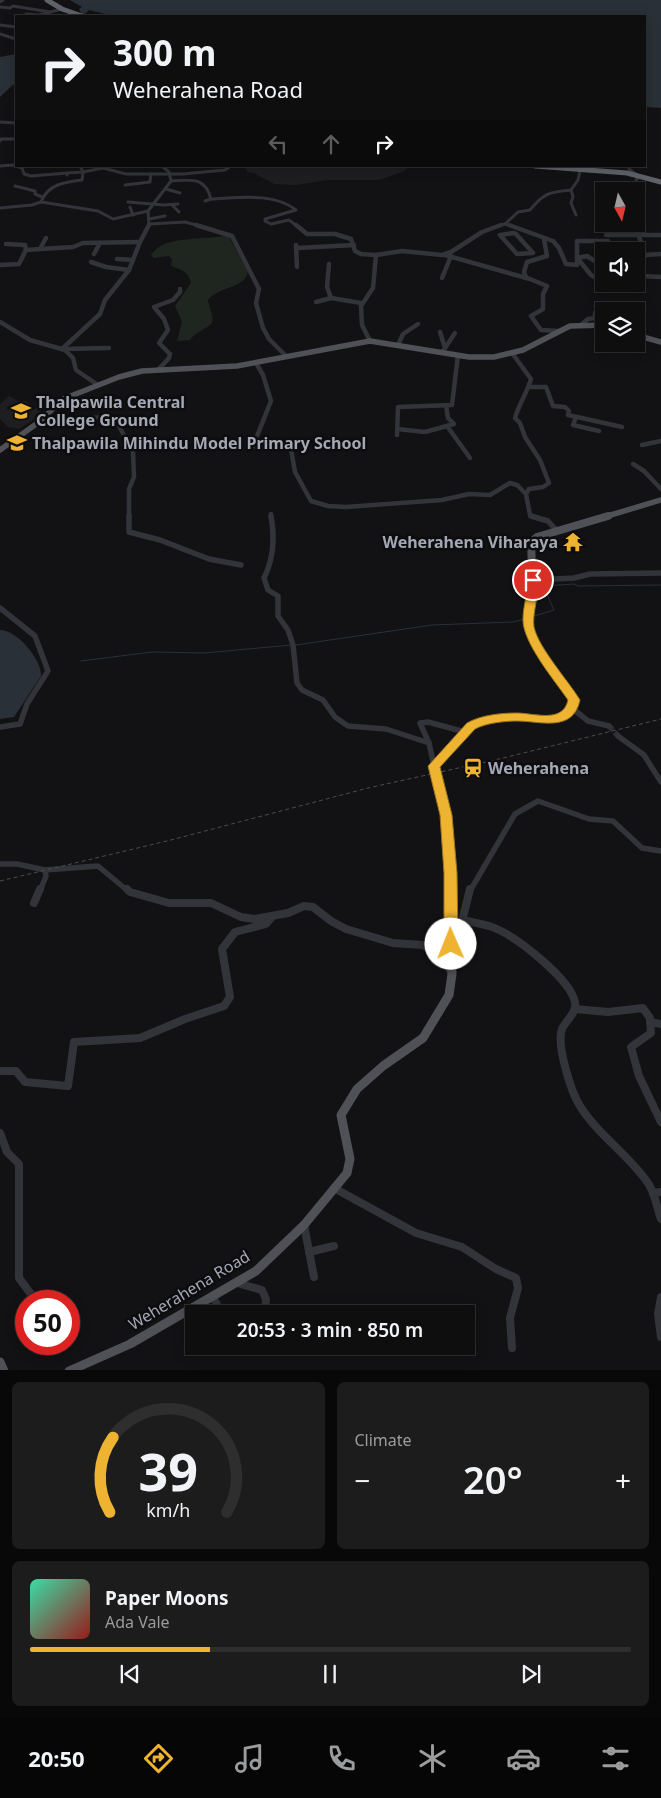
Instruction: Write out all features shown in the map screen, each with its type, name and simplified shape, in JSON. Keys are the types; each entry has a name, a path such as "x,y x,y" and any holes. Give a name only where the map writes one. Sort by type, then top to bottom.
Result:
{"highway":[{"path":"46,0 78,15"},
{"path":"544,167 580,171 590,169 620,172 661,182"}],"main road":[{"path":"0,450 45,417 63,399 98,385 142,371 218,369 370,341 444,350 458,355 482,358 512,353 537,344 558,331 582,324 595,325"},
{"path":"645,338 661,342"},
{"path":"434,766 465,732 478,722 517,717 543,720 554,719 568,713 572,708 574,700 535,642 529,628 528,618 533,594 530,542 557,531 661,500"},
{"name":"Weherahena Road","path":"69,1370 130,1344 256,1271 304,1225 347,1173 350,1159 341,1115 358,1089 383,1066 424,1038 449,995 452,974 450,873 446,815 434,766"},
{"path":"0,1362 4,1370"}],"street":[{"path":"0,7 10,8 13,6 50,12"},
{"path":"26,14 43,15 62,9"},
{"path":"0,25 15,27"},
{"path":"0,34 15,40"},
{"path":"10,44 15,41"},
{"path":"0,122 15,123"},
{"path":"0,139 15,139"},
{"path":"0,166 15,166"},
{"path":"19,167 22,168 24,174 40,175 67,174 103,168 126,174 196,173 225,170 230,167"},
{"path":"0,208 32,205 42,199 43,194 58,182 82,180 84,172 81,167"},
{"path":"62,348 100,314 105,300 129,270 150,221 148,211 171,181 169,172 163,167"},
{"path":"620,172 629,168 639,176 637,182"},
{"path":"576,215 571,203 573,197 572,190 578,180 580,171"},
{"path":"125,185 150,182 151,174"},
{"path":"40,175 40,180"},
{"path":"171,181 203,182 210,190 211,199"},
{"path":"15,186 35,190 35,194 42,199 98,212 113,220 148,211"},
{"path":"166,189 180,193"},
{"path":"442,255 452,252 482,232 505,224 518,212 530,210 541,197 550,192 572,190"},
{"path":"205,201 211,199 264,199 288,203 296,210 266,221 271,224 289,220 307,234 334,234 351,239 357,253 376,255 402,251 451,256 534,279 547,286 543,294 542,309 531,316 541,330 558,331"},
{"path":"133,215 129,204 178,204"},
{"path":"172,205 179,212"},
{"path":"150,221 165,216"},
{"path":"150,221 184,222 232,236 259,289 256,303 263,328 269,340 286,356"},
{"path":"505,224 553,241 559,248 566,264 577,265 578,258"},
{"path":"495,228 500,236 517,254 533,253 516,234 500,236"},
{"path":"606,235 661,236"},
{"path":"639,236 641,242"},
{"path":"40,249 46,238"},
{"path":"526,277 524,272 527,262 547,256 544,238"},
{"path":"595,277 578,258 574,248 577,241 608,241"},
{"path":"26,250 100,243 140,242"},
{"path":"94,254 100,243"},
{"path":"6,244 24,245 26,250"},
{"path":"297,267 297,246 354,245"},
{"path":"0,265 19,264 26,250"},
{"path":"645,255 661,254"},
{"path":"370,341 362,325 362,302 373,288 376,255"},
{"path":"442,278 451,256"},
{"path":"578,258 587,256 595,261"},
{"path":"117,259 133,260"},
{"path":"91,262 106,267 129,270"},
{"path":"329,264 327,287 331,298"},
{"path":"645,276 661,277"},
{"path":"158,370 169,358 170,354 160,343 168,330 164,319 154,307 173,300 180,289"},
{"path":"316,302 331,298 362,302"},
{"path":"582,324 588,319 595,318"},
{"path":"0,322 14,333 34,342 62,348 110,348"},
{"path":"398,345 403,334 418,324"},
{"path":"440,332 444,350"},
{"path":"444,350 455,332"},
{"path":"62,348 75,362 76,370 98,385"},
{"path":"512,353 531,379 526,395 520,401 515,418 520,423 525,437 540,460 549,483 543,487 529,489 526,494"},
{"path":"397,436 398,407 452,405 458,355"},
{"path":"256,363 263,375 271,401 254,448 284,447 291,449 295,472 312,501 317,504 346,507 442,500 469,494 490,495 510,482 517,485 526,494 530,515 536,519 553,523 557,531"},
{"path":"528,387 546,387 553,406 565,407 569,411 568,415 622,427"},
{"path":"397,429 425,432 454,424 448,418 446,405"},
{"path":"45,417 114,416 133,452 134,476 128,489 129,532 160,540 209,559 241,565"},
{"path":"576,417 573,425 599,431"},
{"path":"447,426 470,458"},
{"path":"642,445 661,441"},
{"path":"633,464 645,470 652,482 661,489"},
{"path":"271,514 275,535 271,566 264,578 268,590 278,596 278,616 288,630 293,645 298,683 302,690 323,700 335,717 348,726 386,729 429,743"},
{"path":"533,580 574,578 590,574 661,573"},
{"path":"0,608 35,636 48,671 27,704 20,724 0,727"},
{"path":"572,708 588,721 609,726"},
{"path":"434,766 429,743 420,723 423,722 465,732"},
{"path":"618,736 644,755 661,782"},
{"path":"451,962 471,887 515,814 538,801 589,819 613,821 642,848 661,851"},
{"path":"0,864 17,864 45,870 98,866 130,892 169,903 211,904 241,917 254,919 288,913 304,906 313,907 331,921 346,928 393,943 423,945 442,959 452,974"},
{"path":"34,903 46,876 45,870"},
{"path":"0,1071 16,1071 25,1082 68,1086 74,1042 140,1038 185,1019 224,1006 230,997 222,949 234,932 266,924 272,916"},
{"path":"462,920 498,929 542,959 569,990 575,1002 574,1009 562,1029 560,1039 572,1090 580,1106 592,1121 657,1192 661,1219"},
{"path":"574,1009 608,1012 643,1008 650,1018 651,1033 630,1047 642,1085 661,1122"},
{"path":"650,1022 661,1024"},
{"path":"0,1133 8,1152 19,1164 19,1278 28,1290"},
{"path":"334,1188 416,1233 462,1248 496,1269 516,1278 518,1288 510,1318 512,1348"},
{"path":"304,1225 314,1276"},
{"path":"309,1252 334,1246"},
{"path":"237,1283 262,1290 266,1299 266,1305"},
{"path":"213,1297 217,1305"},
{"path":"661,1297 658,1314 661,1337"}],"shaded area":[{"path":"70,0 661,0 661,108 646,107 646,15 109,15 89,10 84,15 77,15 81,13 79,9 82,7"},
{"path":"15,54 15,83 0,97 0,57"},
{"path":"245,167 410,167 379,180 328,180 296,185 274,184 254,173 248,172"},
{"path":"228,235 248,272 246,278 236,285 218,292 208,300 212,323 194,335 190,340 177,341 182,322 175,306 191,283 190,279 184,271 171,266 172,259 169,256 154,258 151,255 157,248 176,241"},
{"name":"Thalpawila Central College Ground","path":"9,396 18,401 26,401 43,413 19,429 8,427 0,419 0,404"},
{"path":"0,630 7,631 21,640 33,654 41,676 14,717 0,719"}],"waterway":[{"path":"531,617 554,610 543,586 574,584 578,586 661,585"},
{"path":"296,645 432,625 513,622 525,619"},
{"path":"81,661 152,652 204,653 292,645"}],"tunnel":[{"path":"609,726 618,736"}],"railway":[{"path":"0,881 171,840 368,788 499,759 661,719"}],"place":[{"name":"Thalpawila Central College Ground","path":"21,411"},
{"name":"Thalpawila Mihindu Model Primary School","path":"17,443"},
{"name":"Weherahena Viharaya","path":"573,542"},
{"name":"Weherahena","path":"473,768"}],"route":[{"path":"451,944 450,873 446,815 434,766 465,732 478,722 517,717 543,720 554,719 568,713 572,708 574,700 535,642 529,628 528,618 533,594 533,580"}]}
